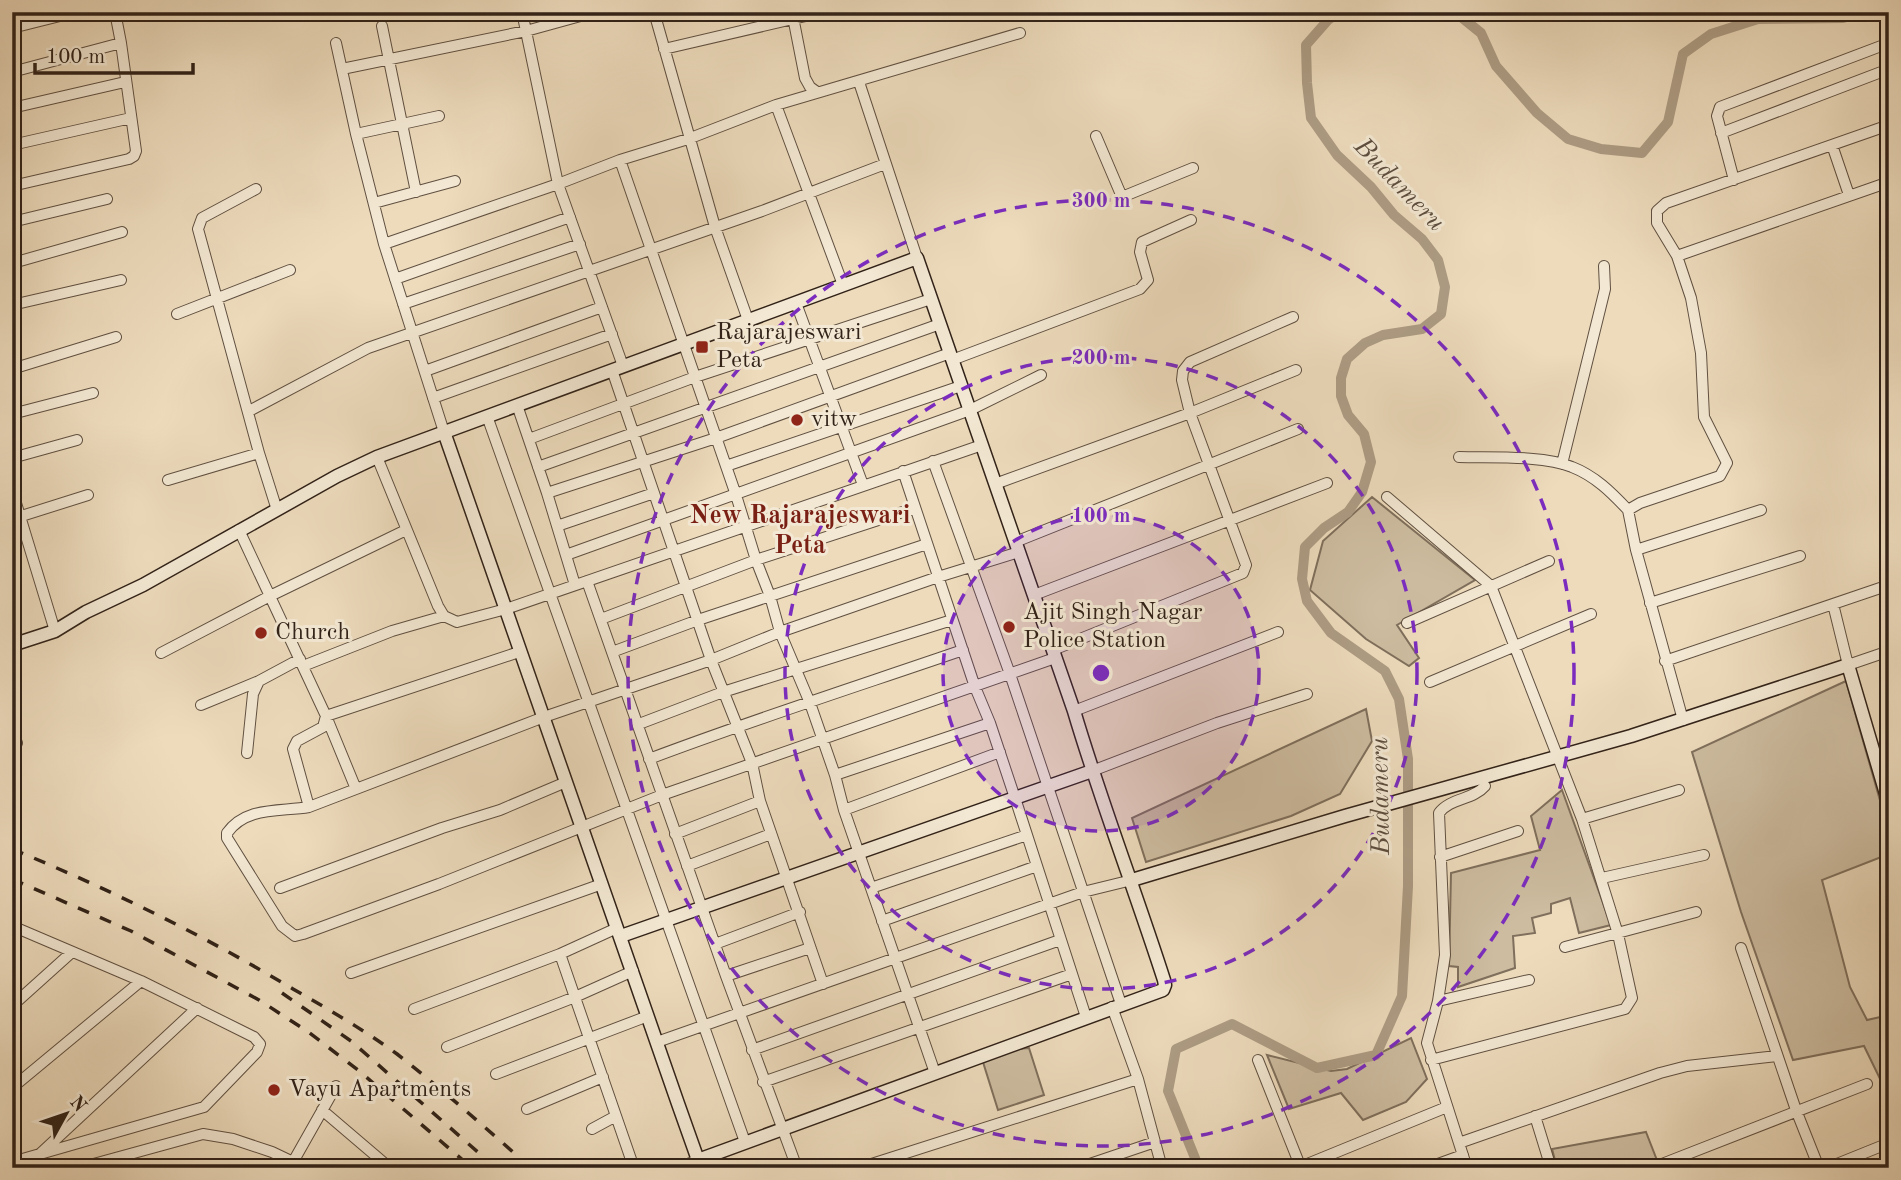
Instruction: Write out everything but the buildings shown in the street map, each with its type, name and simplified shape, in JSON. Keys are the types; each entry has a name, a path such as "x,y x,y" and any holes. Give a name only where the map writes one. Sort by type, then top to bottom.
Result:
{"street":[{"path":"12,28 76,12"},
{"path":"12,186 134,156 136,150 115,12"},
{"path":"522,12 558,184 612,334 623,404 711,660 752,763 760,800 800,912 822,984"},
{"path":"342,69 526,31 595,12"},
{"path":"654,12 688,139 748,320"},
{"path":"664,49 793,16 823,12"},
{"path":"793,16 805,78 817,92"},
{"path":"382,26 416,192"},
{"path":"384,244 817,92 859,82 1020,33"},
{"path":"12,72 121,43"},
{"path":"336,43 384,244 444,432 698,1160"},
{"path":"1734,180 1717,110 1724,105 1889,43"},
{"path":"1721,133 1889,69"},
{"path":"12,108 125,82"},
{"path":"677,1168 1158,993 1165,985 1132,880 1092,771 1074,711 859,82"},
{"path":"776,106 843,285"},
{"path":"356,134 439,116"},
{"path":"12,145 131,118"},
{"path":"1628,510 1640,503 1720,476 1727,463 1704,417 1703,376 1691,298 1677,256 1657,223 1657,211 1666,203 1889,125"},
{"path":"1096,136 1122,197 1193,168"},
{"path":"1832,145 1849,195"},
{"path":"620,160 726,466 780,632 810,703 835,775 844,810 934,1073"},
{"path":"249,411 368,348 715,227 885,164"},
{"path":"374,203 455,181"},
{"path":"1677,256 1889,182"},
{"path":"256,189 202,218 199,223 201,243 277,510"},
{"path":"12,222 107,199"},
{"path":"395,279 570,217"},
{"path":"547,493 716,438 1140,289 1148,280 1140,252 1142,242 1191,220"},
{"path":"13,262 122,232"},
{"path":"403,304 580,244"},
{"path":"12,645 55,631 377,457 917,258"},
{"path":"1562,464 1605,289 1604,266"},
{"path":"177,314 290,270"},
{"path":"12,305 121,280"},
{"path":"529,439 695,377 931,299"},
{"path":"796,303 863,485"},
{"path":"425,371 602,307"},
{"path":"1293,317 1185,366 1182,380 1190,413 1209,465 1229,520 1245,565 1243,573 1010,674 662,795 439,884 295,936 287,932 276,919 233,851 227,833 248,815 309,807 544,717 971,566 1209,465 1298,429"},
{"path":"538,467 940,324"},
{"path":"433,398 612,334"},
{"path":"12,369 116,337"},
{"path":"995,484 1190,413 1296,370"},
{"path":"566,555 734,492 970,410 1041,375"},
{"path":"726,466 961,386"},
{"path":"12,414 93,393"},
{"path":"517,405 575,585"},
{"path":"487,416 745,1142"},
{"path":"12,458 77,440"},
{"path":"201,705 302,663 392,631 444,617 457,622 506,609 982,444"},
{"path":"168,480 259,453"},
{"path":"377,457 444,617"},
{"path":"1459,457 1562,464 1590,475 1628,510 1665,661 1683,720"},
{"path":"933,461 1010,674 1083,892 1163,1168"},
{"path":"903,471 975,687 1000,752 1086,1017"},
{"path":"1034,595 1327,483"},
{"path":"12,489 16,518 55,631"},
{"path":"557,526 654,493"},
{"path":"16,518 88,495"},
{"path":"1387,497 1491,586 1582,819 1618,934 1632,998 1625,1009 1431,1060"},
{"path":"600,619 755,560 915,508"},
{"path":"1636,550 1760,510"},
{"path":"239,530 326,716 356,789"},
{"path":"161,653 270,596 407,530"},
{"path":"612,652 698,620 927,544"},
{"path":"1650,603 1801,556"},
{"path":"1407,623 1549,561"},
{"path":"587,581 763,1082 797,1168"},
{"path":"1665,661 1889,585"},
{"path":"1833,604 1889,804"},
{"path":"1430,682 1591,614"},
{"path":"639,724 723,692 952,620"},
{"path":"1074,711 1278,632"},
{"path":"649,759 736,726 963,650"},
{"path":"657,1042 1083,892 1132,880 1345,816 1483,781 1683,720 1889,651"},
{"path":"326,716 519,652"},
{"path":"247,752 253,694 259,681"},
{"path":"414,1009 619,932 702,909 1092,771 1217,723 1307,694"},
{"path":"309,807 293,749 298,741 323,727 326,716"},
{"path":"835,775 990,723"},
{"path":"844,810 1000,752"},
{"path":"1468,1168 1431,1060 1428,1035 1438,1001 1445,955 1439,813 1448,805 1471,796 1483,781"},
{"path":"281,888 442,828 500,810 566,782"},
{"path":"1582,819 1679,790"},
{"path":"676,834 760,800"},
{"path":"1440,857 1518,831"},
{"path":"687,866 771,834"},
{"path":"871,888 1027,835"},
{"path":"1602,878 1704,855"},
{"path":"882,921 1037,866"},
{"path":"351,973 602,884"},
{"path":"715,944 800,912"},
{"path":"1565,947 1696,912"},
{"path":"12,926 141,981 254,1037 260,1044 257,1052 204,1107 12,1162"},
{"path":"752,1050 1060,940"},
{"path":"1741,947 1796,1110 1819,1168"},
{"path":"726,976 810,948"},
{"path":"12,1006 72,952"},
{"path":"560,954 634,1168"},
{"path":"447,1047 575,997 633,971"},
{"path":"763,1082 1072,974"},
{"path":"1438,1001 1529,980"},
{"path":"12,1088 141,981"},
{"path":"40,1154 197,1008"},
{"path":"496,1074 648,1016"},
{"path":"1459,1143 1660,1073 1687,1066 1777,1056"},
{"path":"1258,1060 1300,1167 1447,1107"},
{"path":"527,1109 603,1077"},
{"path":"859,1168 1138,1079"},
{"path":"1662,1164 1867,1084"},
{"path":"79,1168 203,1134 233,1139 272,1152 291,1166 336,1086"},
{"path":"322,1110 390,1168"},
{"path":"593,1129 616,1116"},
{"path":"1535,1116 1551,1168"},
{"path":"1078,1168 1155,1142"},
{"path":"1827,1168 1889,1143"},
{"path":"1427,1168 1463,1155"}],"shaded area":[{"path":"1372,497 1475,580 1397,625 1419,658 1409,666 1366,639 1310,590 1323,541"},
{"path":"1846,681 1889,832 1889,854 1822,880 1850,987 1867,1020 1889,1015 1889,1085 1884,1087 1864,1046 1793,1060 1741,912 1692,752"},
{"path":"1366,709 1372,741 1340,794 1291,816 1146,862 1132,818"},
{"path":"1562,790 1611,925 1579,933 1570,898 1551,904 1551,913 1532,918 1535,933 1513,936 1515,968 1458,987 1458,967 1449,966 1451,873 1540,850 1531,816"},
{"path":"1411,1038 1427,1079 1406,1102 1363,1120 1341,1093 1289,1109 1267,1055 1331,1071 1347,1069"},
{"path":"1029,1048 1044,1095 998,1110 983,1062 1017,1049"},
{"path":"1646,1132 1660,1168 1557,1168 1552,1149"}],"waterway":[{"name":"Budameru","path":"1199,1168 1168,1091 1176,1049 1232,1024 1317,1068 1376,1055 1402,996 1408,886 1408,759 1399,699 1385,671 1331,633 1307,601 1302,579 1305,547 1324,528 1348,512 1362,492 1371,462 1364,434 1348,415 1341,396 1341,378 1347,359 1365,343 1383,335 1422,329 1441,314 1445,287 1438,260 1422,239 1394,215 1371,187 1337,155 1311,118 1306,45 1328,20 1339,12"},
{"name":"Budameru","path":"1455,12 1481,33 1496,66 1537,113 1568,139 1601,149 1642,153 1668,122 1683,54 1711,34 1758,19 1843,18 1866,12"}],"railway":[{"path":"12,849 84,880 190,932 346,1020 414,1068 531,1168"},
{"path":"12,879 131,931 259,1000 307,1031 358,1070 472,1168"},
{"path":"282,993 351,1041 496,1168"}],"place":[{"name":"Rajarajeswari Peta","path":"702,347"},
{"name":"vitw","path":"797,420"},
{"name":"Ajit Singh Nagar Police Station","path":"1009,627"},
{"name":"Church","path":"261,633"},
{"name":"Vayu Apartments","path":"274,1090"}],"district":[{"name":"New Rajarajeswari Peta","path":"800,531"}]}
